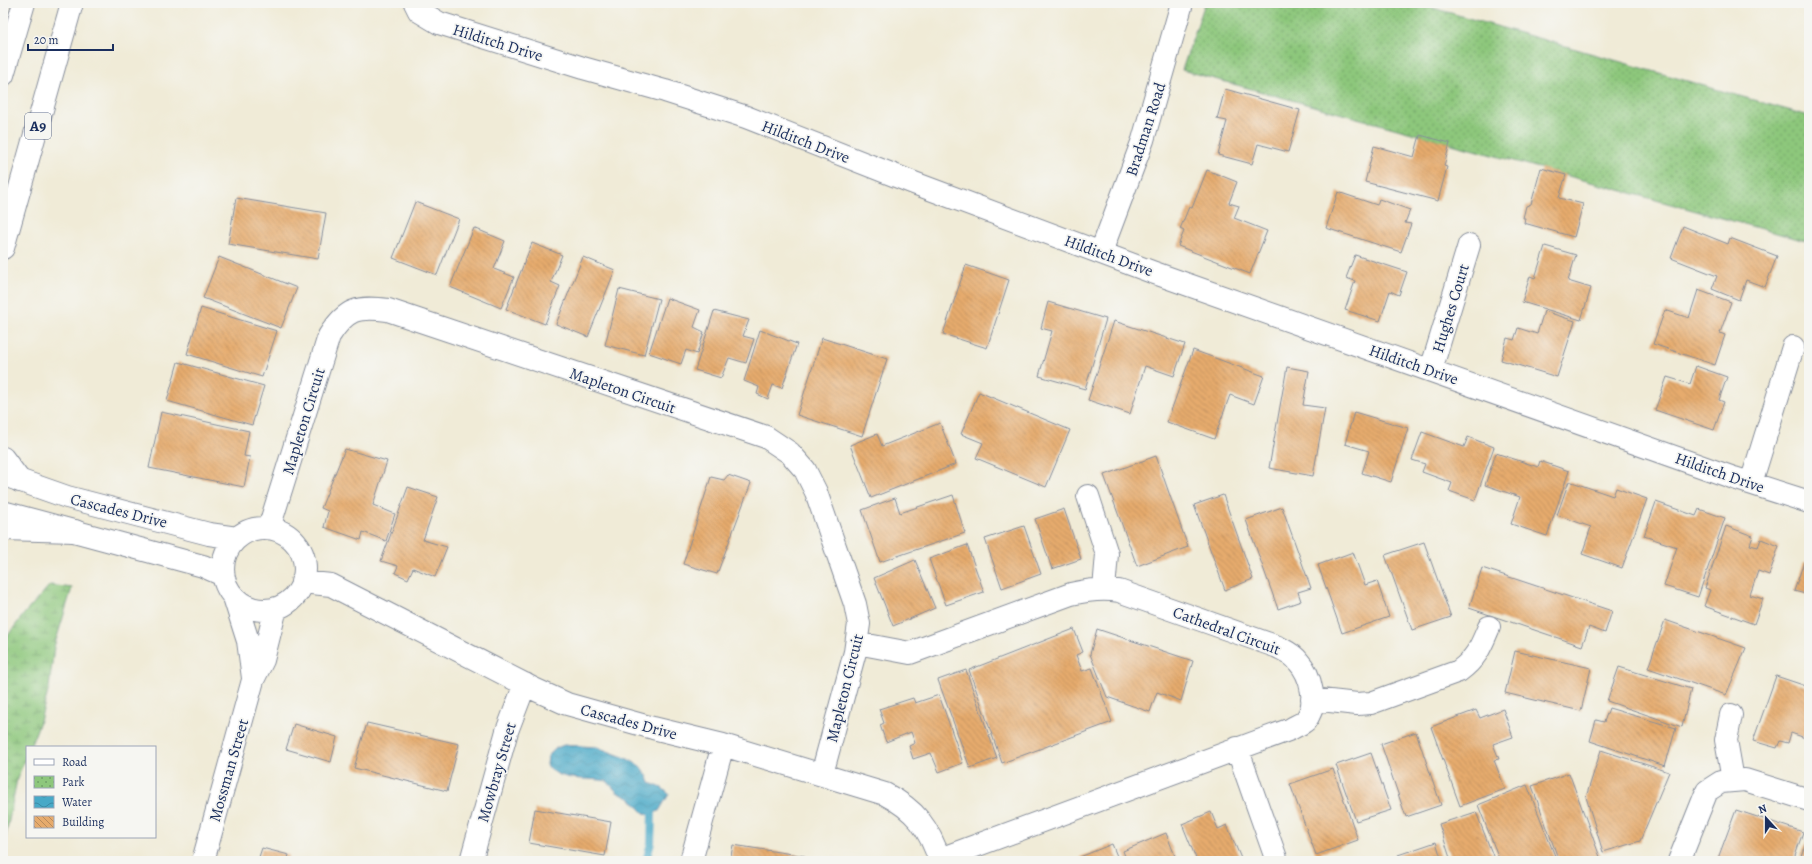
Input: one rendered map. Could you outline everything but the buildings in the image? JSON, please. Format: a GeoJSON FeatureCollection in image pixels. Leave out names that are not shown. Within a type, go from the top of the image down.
{"type":"FeatureCollection","features":[{"type":"Feature","properties":{"kind":"street"},"geometry":{"type":"LineString","coordinates":[[3,76],[24,3]]}},
{"type":"Feature","properties":{"kind":"street","name":"A9"},"geometry":{"type":"LineString","coordinates":[[3,248],[72,3]]}},
{"type":"Feature","properties":{"kind":"street","name":"Hilditch Drive"},"geometry":{"type":"LineString","coordinates":[[415,3],[419,11],[439,23],[746,117],[914,183],[1100,252],[1751,483],[1809,502]]}},
{"type":"Feature","properties":{"kind":"street","name":"Bradman Road"},"geometry":{"type":"LineString","coordinates":[[1100,252],[1143,140],[1182,3]]}},
{"type":"Feature","properties":{"kind":"street","name":"Hughes Court"},"geometry":{"type":"LineString","coordinates":[[1432,370],[1469,245]]}},
{"type":"Feature","properties":{"kind":"street","name":"Mapleton Circuit"},"geometry":{"type":"LineString","coordinates":[[269,528],[329,336],[338,321],[353,311],[368,307],[388,310],[766,437],[790,453],[805,470],[816,492],[855,604],[859,624],[857,642],[822,774]]}},
{"type":"Feature","properties":{"kind":"street"},"geometry":{"type":"LineString","coordinates":[[1751,483],[1793,347]]}},
{"type":"Feature","properties":{"kind":"street"},"geometry":{"type":"LineString","coordinates":[[3,458],[12,478]]}},
{"type":"Feature","properties":{"kind":"street","name":"Cascades Drive"},"geometry":{"type":"LineString","coordinates":[[12,478],[67,497],[209,534],[237,538]]}},
{"type":"Feature","properties":{"kind":"street"},"geometry":{"type":"LineString","coordinates":[[1088,496],[1107,554],[1104,589]]}},
{"type":"Feature","properties":{"kind":"street","name":"Cascades Drive"},"geometry":{"type":"LineString","coordinates":[[3,512],[203,566],[223,575]]}},
{"type":"Feature","properties":{"kind":"street"},"geometry":{"type":"LineString","coordinates":[[269,528],[281,532],[291,538],[303,558],[304,570],[302,582],[296,593],[287,602],[276,608],[264,610],[254,609],[243,604],[234,597],[227,587],[223,575],[224,562],[228,549],[237,538],[246,532],[269,528]]}},
{"type":"Feature","properties":{"kind":"street"},"geometry":{"type":"LineString","coordinates":[[3,529],[75,531]]}},
{"type":"Feature","properties":{"kind":"street","name":"Cascades Drive"},"geometry":{"type":"LineString","coordinates":[[302,582],[331,585],[567,704],[653,728],[723,745],[885,794],[904,805],[920,820],[929,833],[940,860]]}},
{"type":"Feature","properties":{"kind":"street","name":"Cathedral Circuit"},"geometry":{"type":"LineString","coordinates":[[857,642],[910,653],[1071,594],[1088,590],[1104,589],[1119,591],[1278,646],[1298,660],[1306,671],[1312,699],[1311,710],[1304,722],[1291,729],[940,860]]}},
{"type":"Feature","properties":{"kind":"street","name":"Mossman Street"},"geometry":{"type":"LineString","coordinates":[[234,597],[248,641],[253,680]]}},
{"type":"Feature","properties":{"kind":"street","name":"Mossman Street"},"geometry":{"type":"LineString","coordinates":[[203,861],[253,680],[263,660],[276,608]]}},
{"type":"Feature","properties":{"kind":"street"},"geometry":{"type":"LineString","coordinates":[[1312,699],[1358,704],[1371,703],[1459,671],[1470,663],[1480,649],[1489,627]]}},
{"type":"Feature","properties":{"kind":"street","name":"Mowbray Street"},"geometry":{"type":"LineString","coordinates":[[471,861],[507,732],[525,684]]}},
{"type":"Feature","properties":{"kind":"street"},"geometry":{"type":"LineString","coordinates":[[1731,715],[1726,740],[1733,780]]}},
{"type":"Feature","properties":{"kind":"street"},"geometry":{"type":"LineString","coordinates":[[691,861],[723,745]]}},
{"type":"Feature","properties":{"kind":"street"},"geometry":{"type":"LineString","coordinates":[[1237,748],[1277,861]]}},
{"type":"Feature","properties":{"kind":"street"},"geometry":{"type":"LineString","coordinates":[[1678,861],[1707,790],[1721,782],[1745,780],[1759,783],[1809,800]]}},
{"type":"Feature","properties":{"kind":"green space"},"geometry":{"type":"Polygon","coordinates":[[[1205,3],[1416,3],[1809,116],[1809,242],[1182,70],[1205,3]]]}},
{"type":"Feature","properties":{"kind":"green space"},"geometry":{"type":"Polygon","coordinates":[[[50,585],[72,588],[54,647],[49,688],[39,724],[30,746],[26,746],[26,756],[17,779],[3,851],[3,642],[24,614],[50,585]]]}},
{"type":"Feature","properties":{"kind":"water"},"geometry":{"type":"Polygon","coordinates":[[[564,745],[597,747],[626,758],[640,766],[648,777],[650,783],[662,788],[669,794],[659,811],[652,814],[644,813],[631,799],[617,792],[607,781],[559,775],[552,771],[547,765],[548,756],[556,748],[564,745]]]}},
{"type":"Feature","properties":{"kind":"waterway"},"geometry":{"type":"LineString","coordinates":[[646,861],[651,843],[652,814]]}}]}
